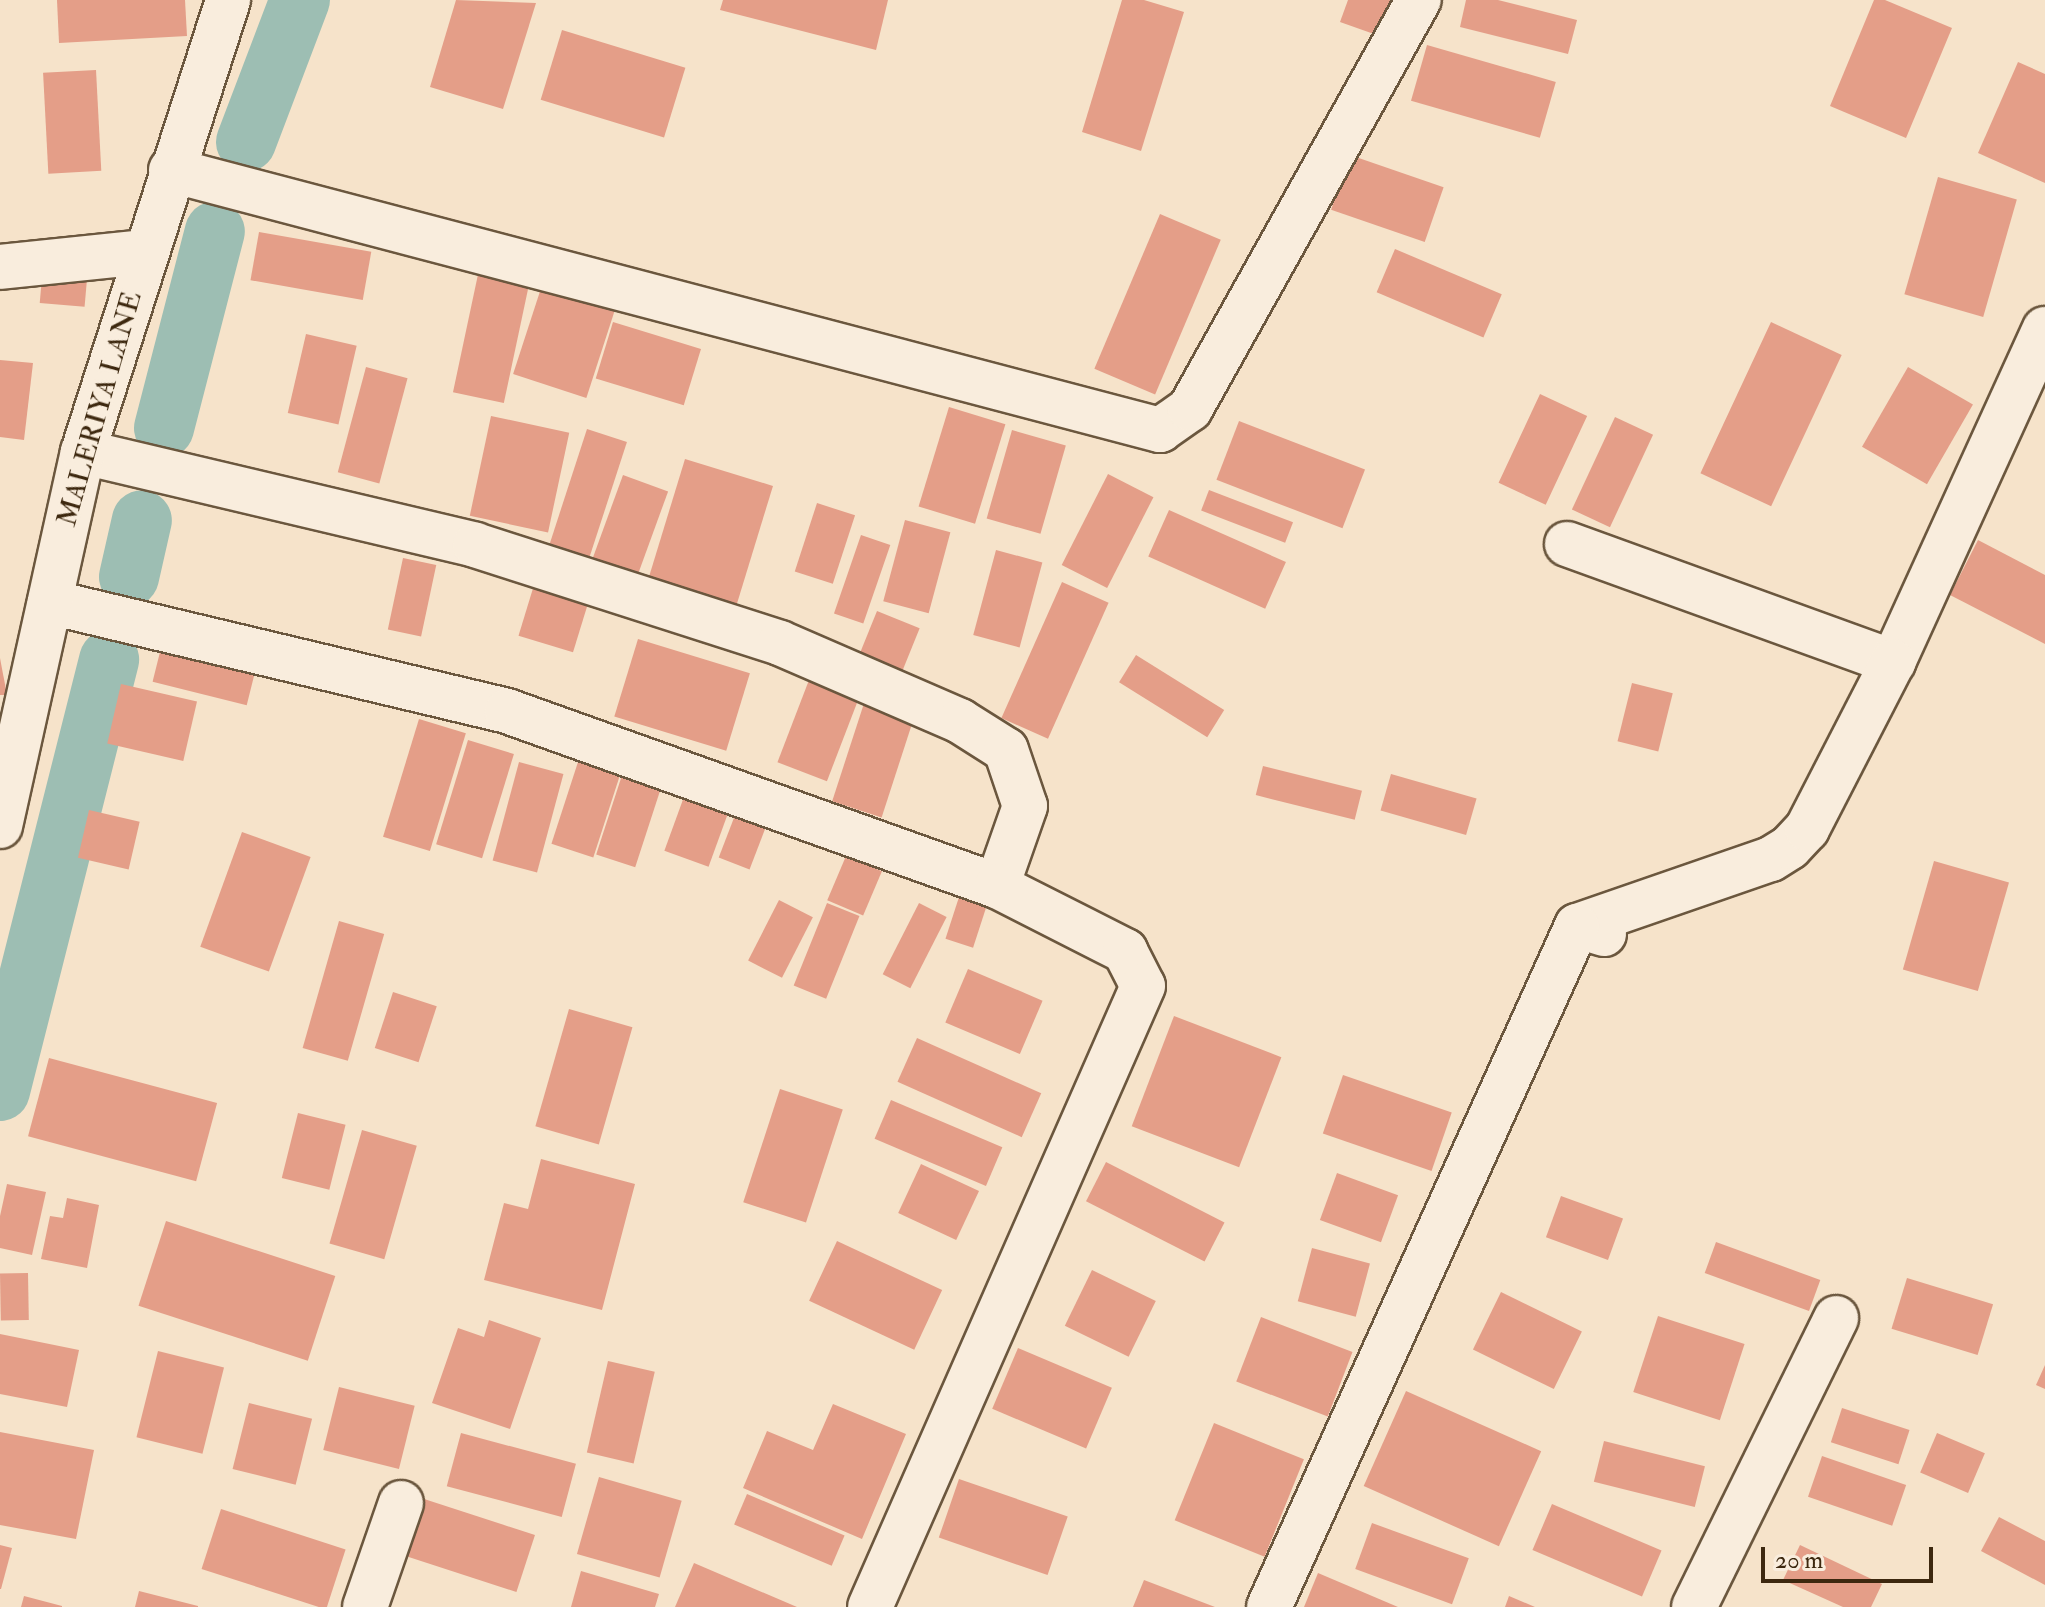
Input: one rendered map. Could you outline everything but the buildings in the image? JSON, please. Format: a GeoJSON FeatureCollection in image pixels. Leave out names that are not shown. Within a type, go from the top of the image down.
{"type":"FeatureCollection","features":[{"type":"Feature","properties":{"kind":"street","name":"MALERIYA LANE"},"geometry":{"type":"LineString","coordinates":[[0,826],[83,452],[228,0]]}},
{"type":"Feature","properties":{"kind":"street"},"geometry":{"type":"LineString","coordinates":[[171,170],[1160,430],[1190,409],[1419,0]]}},
{"type":"Feature","properties":{"kind":"street"},"geometry":{"type":"LineString","coordinates":[[0,267],[145,252]]}},
{"type":"Feature","properties":{"kind":"street"},"geometry":{"type":"LineString","coordinates":[[1269,1607],[1591,930],[1771,859],[1790,847],[1807,829],[1893,662],[2045,329]]}},
{"type":"Feature","properties":{"kind":"street"},"geometry":{"type":"LineString","coordinates":[[83,452],[475,545],[780,643],[960,721],[1006,750],[1025,806],[997,886]]}},
{"type":"Feature","properties":{"kind":"street"},"geometry":{"type":"LineString","coordinates":[[1567,544],[1893,662]]}},
{"type":"Feature","properties":{"kind":"street"},"geometry":{"type":"LineString","coordinates":[[50,602],[507,711],[997,886],[1125,951],[1143,986],[870,1607]]}},
{"type":"Feature","properties":{"kind":"street"},"geometry":{"type":"LineString","coordinates":[[1694,1607],[1836,1318]]}},
{"type":"Feature","properties":{"kind":"street"},"geometry":{"type":"LineString","coordinates":[[365,1607],[401,1503]]}},
{"type":"Feature","properties":{"kind":"waterway"},"geometry":{"type":"LineString","coordinates":[[246,142],[300,0]]}},
{"type":"Feature","properties":{"kind":"waterway"},"geometry":{"type":"LineString","coordinates":[[164,428],[215,231]]}},
{"type":"Feature","properties":{"kind":"waterway"},"geometry":{"type":"LineString","coordinates":[[129,577],[142,520]]}},
{"type":"Feature","properties":{"kind":"waterway"},"geometry":{"type":"LineString","coordinates":[[0,1091],[109,660]]}}]}
